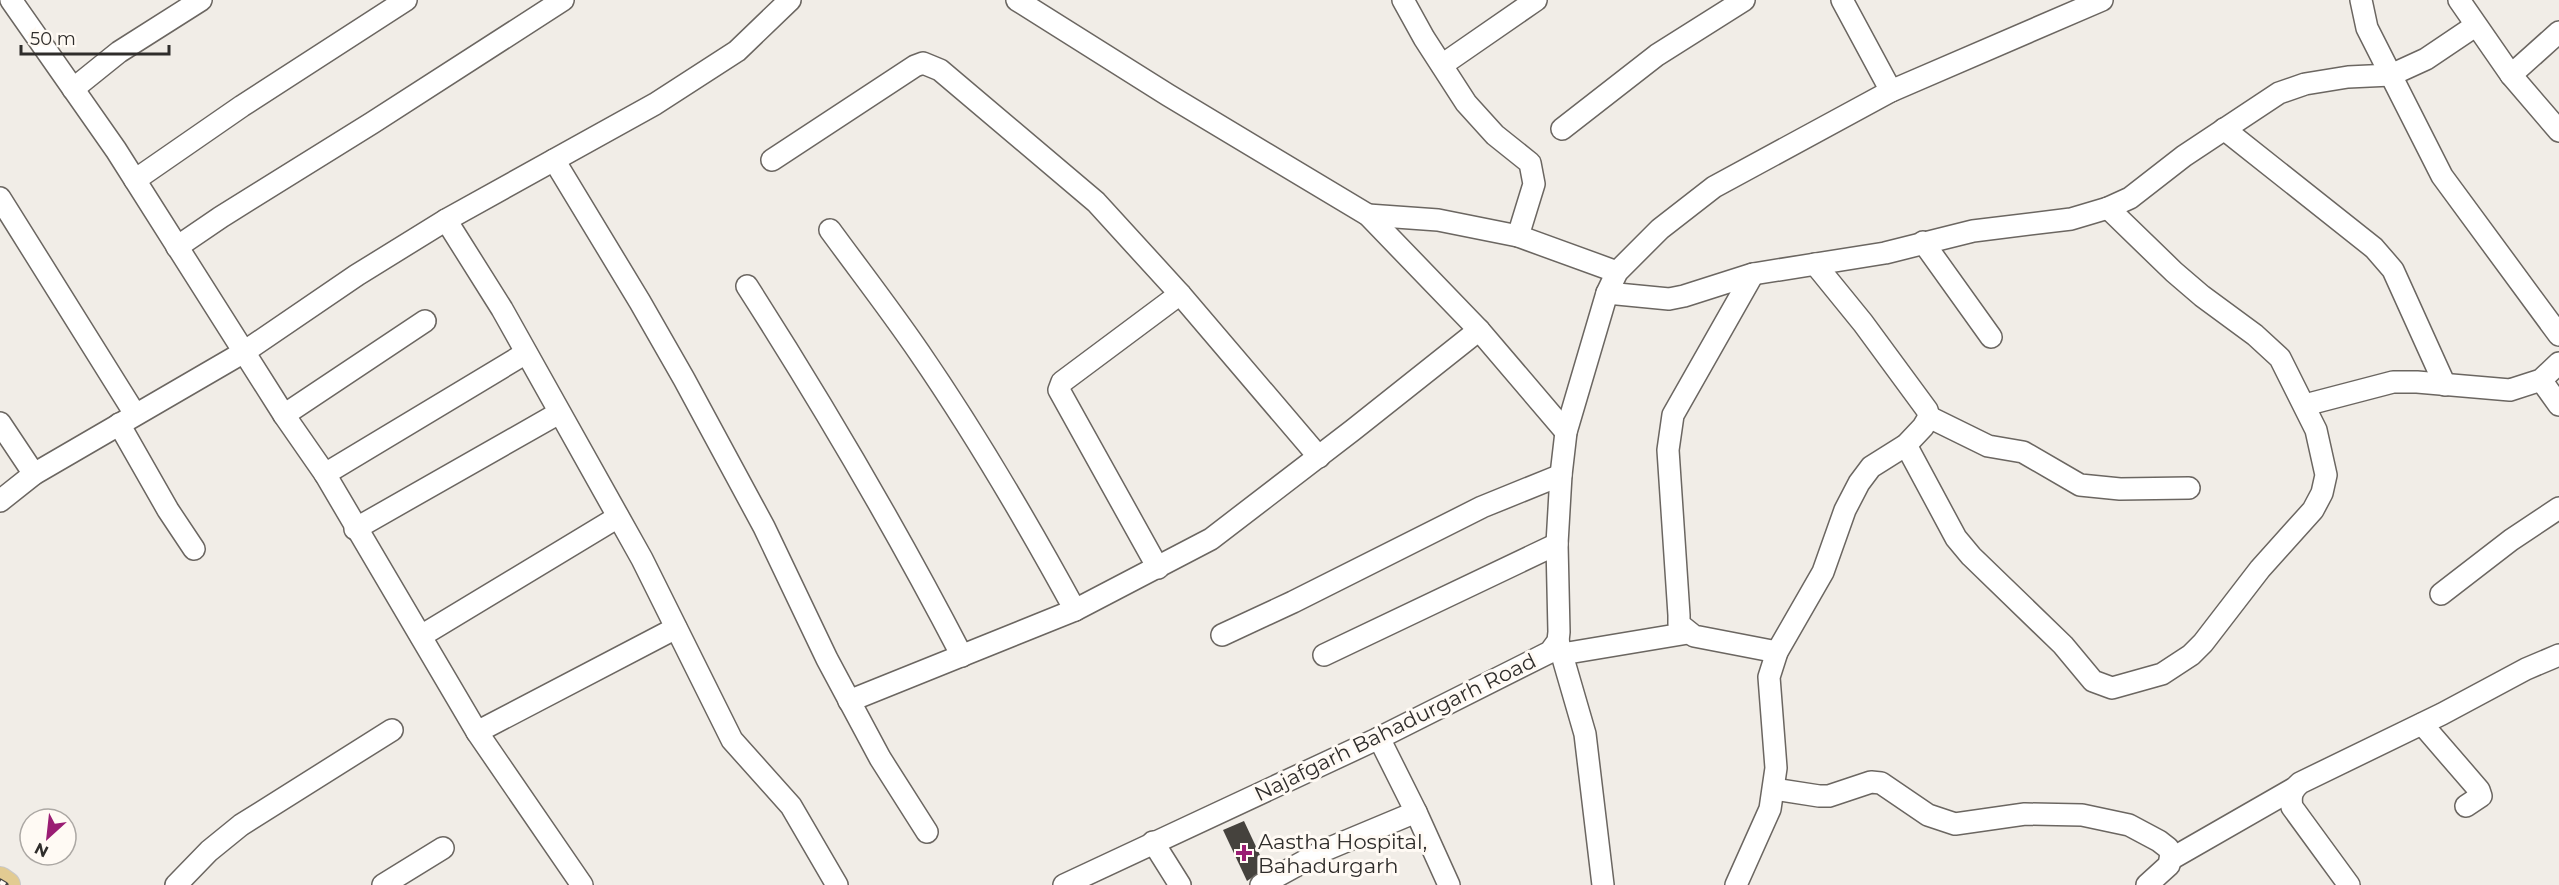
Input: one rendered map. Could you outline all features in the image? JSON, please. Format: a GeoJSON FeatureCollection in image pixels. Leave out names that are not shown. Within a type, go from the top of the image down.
{"type":"FeatureCollection","features":[{"type":"Feature","properties":{"kind":"main road"},"geometry":{"type":"LineString","coordinates":[[0,880],[7,885]]}},
{"type":"Feature","properties":{"kind":"street"},"geometry":{"type":"LineString","coordinates":[[11,0],[135,180],[284,416],[325,474],[355,529],[477,732],[582,885]]}},
{"type":"Feature","properties":{"kind":"street"},"geometry":{"type":"LineString","coordinates":[[73,89],[118,52],[201,0]]}},
{"type":"Feature","properties":{"kind":"street"},"geometry":{"type":"LineString","coordinates":[[135,180],[242,106],[406,0]]}},
{"type":"Feature","properties":{"kind":"street"},"geometry":{"type":"LineString","coordinates":[[177,247],[220,217],[372,123],[563,0]]}},
{"type":"Feature","properties":{"kind":"street"},"geometry":{"type":"LineString","coordinates":[[1403,0],[1424,38],[1477,116],[1495,135],[1530,164],[1534,184],[1518,236]]}},
{"type":"Feature","properties":{"kind":"street"},"geometry":{"type":"LineString","coordinates":[[1442,65],[1536,0]]}},
{"type":"Feature","properties":{"kind":"street"},"geometry":{"type":"LineString","coordinates":[[1562,129],[1657,55],[1744,0]]}},
{"type":"Feature","properties":{"kind":"street"},"geometry":{"type":"LineString","coordinates":[[1842,0],[1891,91]]}},
{"type":"Feature","properties":{"kind":"street","name":"Najafgarh Bahadurgarh Road"},"geometry":{"type":"LineString","coordinates":[[1064,885],[1379,738],[1560,647],[1557,544],[1566,432],[1607,293],[1617,272],[1660,229],[1714,187],[1891,91],[2102,0]]}},
{"type":"Feature","properties":{"kind":"street"},"geometry":{"type":"LineString","coordinates":[[2361,0],[2367,28],[2442,176],[2559,335]]}},
{"type":"Feature","properties":{"kind":"street"},"geometry":{"type":"LineString","coordinates":[[2459,0],[2511,75],[2559,131]]}},
{"type":"Feature","properties":{"kind":"street"},"geometry":{"type":"LineString","coordinates":[[1021,1],[1168,95],[1368,215],[1479,330],[1566,432]]}},
{"type":"Feature","properties":{"kind":"street"},"geometry":{"type":"LineString","coordinates":[[0,501],[34,474],[244,352],[357,275],[446,220],[655,104],[728,57],[782,3]]}},
{"type":"Feature","properties":{"kind":"street"},"geometry":{"type":"LineString","coordinates":[[1607,293],[1669,298],[1684,296],[1752,274],[1885,253],[1981,229],[2071,219],[2108,208],[2130,198],[2224,129],[2279,93],[2348,77],[2391,75],[2426,59],[2475,26]]}},
{"type":"Feature","properties":{"kind":"street"},"geometry":{"type":"LineString","coordinates":[[2511,75],[2559,32]]}},
{"type":"Feature","properties":{"kind":"street"},"geometry":{"type":"LineString","coordinates":[[772,160],[915,66],[923,63],[940,70],[1096,202],[1180,294],[1319,457]]}},
{"type":"Feature","properties":{"kind":"street"},"geometry":{"type":"LineString","coordinates":[[2224,129],[2374,248],[2393,270],[2445,385]]}},
{"type":"Feature","properties":{"kind":"street"},"geometry":{"type":"LineString","coordinates":[[554,160],[640,302],[725,455],[764,527],[821,649],[880,758],[927,832]]}},
{"type":"Feature","properties":{"kind":"street"},"geometry":{"type":"LineString","coordinates":[[0,198],[127,419],[168,510],[194,549]]}},
{"type":"Feature","properties":{"kind":"street"},"geometry":{"type":"LineString","coordinates":[[1906,445],[1947,525],[1963,547],[2063,645],[2092,681],[2112,688],[2162,674],[2191,655],[2260,569],[2313,510],[2322,493],[2326,475],[2316,430],[2280,358],[2255,335],[2174,272],[2108,208]]}},
{"type":"Feature","properties":{"kind":"street"},"geometry":{"type":"LineString","coordinates":[[1368,215],[1438,220],[1518,236],[1617,272]]}},
{"type":"Feature","properties":{"kind":"street"},"geometry":{"type":"LineString","coordinates":[[446,220],[526,353],[656,585],[732,740],[791,806],[837,885]]}},
{"type":"Feature","properties":{"kind":"street"},"geometry":{"type":"LineString","coordinates":[[830,230],[918,350],[954,405],[1023,515],[1074,610]]}},
{"type":"Feature","properties":{"kind":"street"},"geometry":{"type":"LineString","coordinates":[[1923,242],[1991,337]]}},
{"type":"Feature","properties":{"kind":"street"},"geometry":{"type":"LineString","coordinates":[[1736,885],[1770,809],[1774,789],[1776,768],[1769,677],[1777,652],[1823,573],[1845,510],[1859,483],[1872,467],[1906,445],[1929,417],[1927,410],[1863,323],[1815,264]]}},
{"type":"Feature","properties":{"kind":"street"},"geometry":{"type":"LineString","coordinates":[[1752,274],[1673,415],[1668,450],[1680,624],[1694,636],[1777,652]]}},
{"type":"Feature","properties":{"kind":"street"},"geometry":{"type":"LineString","coordinates":[[747,286],[817,394],[914,564],[962,656]]}},
{"type":"Feature","properties":{"kind":"street"},"geometry":{"type":"LineString","coordinates":[[1158,568],[1059,390],[1062,382],[1180,294]]}},
{"type":"Feature","properties":{"kind":"street"},"geometry":{"type":"LineString","coordinates":[[284,416],[425,321]]}},
{"type":"Feature","properties":{"kind":"street"},"geometry":{"type":"LineString","coordinates":[[849,701],[1074,610],[1158,568],[1220,533],[1479,330]]}},
{"type":"Feature","properties":{"kind":"street"},"geometry":{"type":"LineString","coordinates":[[325,474],[526,353]]}},
{"type":"Feature","properties":{"kind":"street"},"geometry":{"type":"LineString","coordinates":[[2305,405],[2393,382],[2510,390],[2541,380],[2559,363]]}},
{"type":"Feature","properties":{"kind":"street"},"geometry":{"type":"LineString","coordinates":[[2541,380],[2559,405]]}},
{"type":"Feature","properties":{"kind":"street"},"geometry":{"type":"LineString","coordinates":[[355,529],[559,414]]}},
{"type":"Feature","properties":{"kind":"street"},"geometry":{"type":"LineString","coordinates":[[1929,417],[1988,446],[2023,452],[2080,485],[2120,489],[2189,488]]}},
{"type":"Feature","properties":{"kind":"street"},"geometry":{"type":"LineString","coordinates":[[0,423],[34,474]]}},
{"type":"Feature","properties":{"kind":"street"},"geometry":{"type":"LineString","coordinates":[[1222,634],[1293,602],[1482,507],[1561,475]]}},
{"type":"Feature","properties":{"kind":"street"},"geometry":{"type":"LineString","coordinates":[[2441,594],[2511,540],[2559,508]]}},
{"type":"Feature","properties":{"kind":"street"},"geometry":{"type":"LineString","coordinates":[[421,636],[618,517]]}},
{"type":"Feature","properties":{"kind":"street"},"geometry":{"type":"LineString","coordinates":[[1324,655],[1557,544]]}},
{"type":"Feature","properties":{"kind":"street"},"geometry":{"type":"LineString","coordinates":[[477,732],[676,628]]}},
{"type":"Feature","properties":{"kind":"street"},"geometry":{"type":"LineString","coordinates":[[1603,885],[1585,734],[1560,647],[1688,633]]}},
{"type":"Feature","properties":{"kind":"street"},"geometry":{"type":"LineString","coordinates":[[2171,859],[2300,783],[2422,724],[2526,669],[2559,655]]}},
{"type":"Feature","properties":{"kind":"street"},"geometry":{"type":"LineString","coordinates":[[2422,724],[2480,790],[2481,796],[2466,806]]}},
{"type":"Feature","properties":{"kind":"street"},"geometry":{"type":"LineString","coordinates":[[176,885],[209,851],[241,825],[392,730]]}},
{"type":"Feature","properties":{"kind":"street"},"geometry":{"type":"LineString","coordinates":[[1379,738],[1449,885]]}},
{"type":"Feature","properties":{"kind":"street"},"geometry":{"type":"LineString","coordinates":[[1774,789],[1829,796],[1871,782],[1881,783],[1928,815],[1955,824],[2025,814],[2082,815],[2129,825],[2168,848],[2171,859],[2169,865],[2147,885]]}},
{"type":"Feature","properties":{"kind":"street"},"geometry":{"type":"LineString","coordinates":[[2293,789],[2292,807],[2349,885]]}},
{"type":"Feature","properties":{"kind":"street"},"geometry":{"type":"LineString","coordinates":[[1261,885],[1325,850],[1416,812]]}},
{"type":"Feature","properties":{"kind":"street"},"geometry":{"type":"LineString","coordinates":[[1153,842],[1180,885]]}},
{"type":"Feature","properties":{"kind":"street"},"geometry":{"type":"LineString","coordinates":[[384,885],[443,848]]}},
{"type":"Feature","properties":{"kind":"building"},"geometry":{"type":"Polygon","coordinates":[[[1244,821],[1266,868],[1247,881],[1223,830],[1244,821]]]}},
{"type":"Feature","properties":{"kind":"railway"},"geometry":{"type":"LineString","coordinates":[[0,882],[5,885]]}},
{"type":"Feature","properties":{"kind":"place","name":"Aastha Hospital, Bahadurgarh"},"geometry":{"type":"Point","coordinates":[1244,853]}}]}
